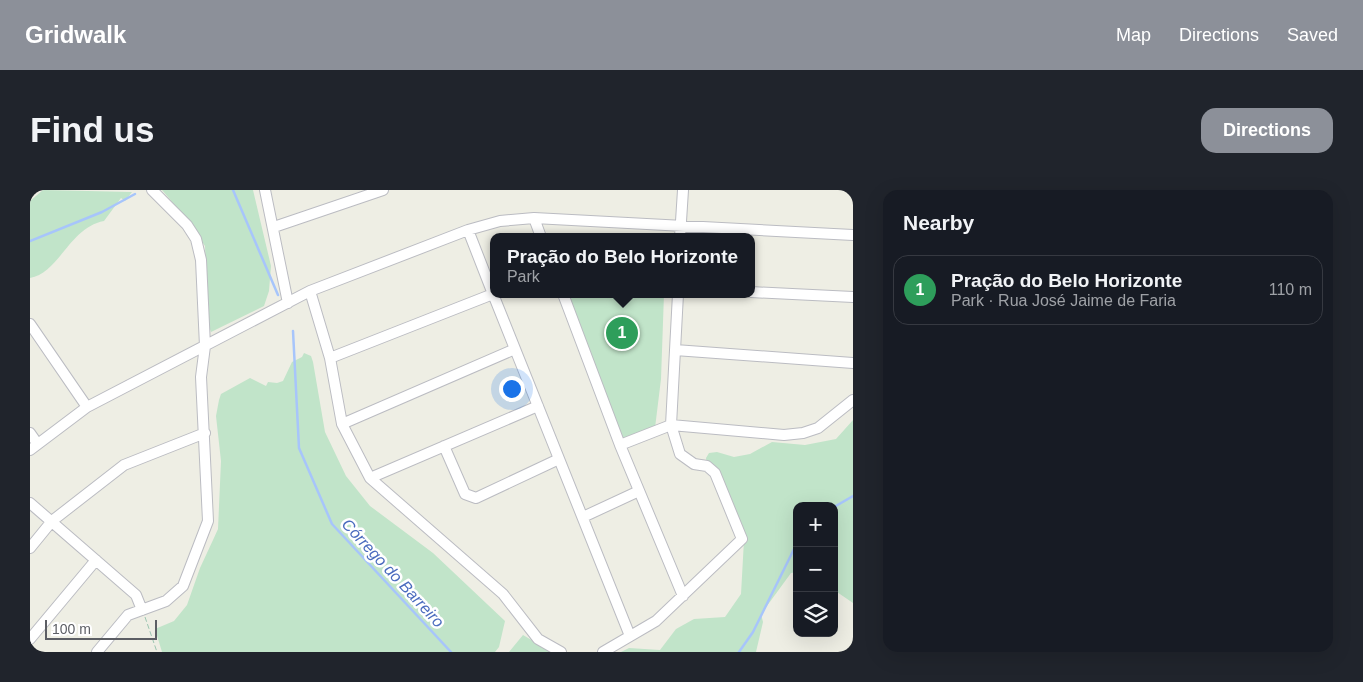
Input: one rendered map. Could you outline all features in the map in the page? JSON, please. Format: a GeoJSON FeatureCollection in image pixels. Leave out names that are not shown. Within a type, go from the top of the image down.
{"type":"FeatureCollection","features":[{"type":"Feature","properties":{"kind":"street"},"geometry":{"type":"LineString","coordinates":[[97,652],[128,616],[166,601],[183,586],[208,521],[201,377],[205,346],[201,260],[196,239],[187,226],[152,190]]}},
{"type":"Feature","properties":{"kind":"street"},"geometry":{"type":"LineString","coordinates":[[265,190],[288,303]]}},
{"type":"Feature","properties":{"kind":"street"},"geometry":{"type":"LineString","coordinates":[[274,227],[383,190]]}},
{"type":"Feature","properties":{"kind":"street"},"geometry":{"type":"LineString","coordinates":[[680,233],[683,190]]}},
{"type":"Feature","properties":{"kind":"street"},"geometry":{"type":"LineString","coordinates":[[534,218],[540,233]]}},
{"type":"Feature","properties":{"kind":"street"},"geometry":{"type":"LineString","coordinates":[[30,433],[33,447],[87,407],[310,291],[468,230],[500,221],[534,218],[853,235]]}},
{"type":"Feature","properties":{"kind":"street"},"geometry":{"type":"LineString","coordinates":[[468,230],[490,286]]}},
{"type":"Feature","properties":{"kind":"street"},"geometry":{"type":"LineString","coordinates":[[310,291],[330,358],[342,424],[370,478],[503,594],[538,640],[561,652]]}},
{"type":"Feature","properties":{"kind":"street"},"geometry":{"type":"LineString","coordinates":[[755,292],[853,297]]}},
{"type":"Feature","properties":{"kind":"street"},"geometry":{"type":"LineString","coordinates":[[330,358],[490,295]]}},
{"type":"Feature","properties":{"kind":"street"},"geometry":{"type":"LineString","coordinates":[[495,298],[630,636]]}},
{"type":"Feature","properties":{"kind":"street"},"geometry":{"type":"LineString","coordinates":[[565,298],[620,444],[682,596]]}},
{"type":"Feature","properties":{"kind":"street"},"geometry":{"type":"LineString","coordinates":[[603,652],[656,621],[742,539],[715,473],[707,466],[694,464],[680,454],[671,425],[678,298]]}},
{"type":"Feature","properties":{"kind":"street"},"geometry":{"type":"LineString","coordinates":[[30,324],[87,407]]}},
{"type":"Feature","properties":{"kind":"street"},"geometry":{"type":"LineString","coordinates":[[342,424],[516,349]]}},
{"type":"Feature","properties":{"kind":"street"},"geometry":{"type":"LineString","coordinates":[[675,350],[853,363]]}},
{"type":"Feature","properties":{"kind":"street"},"geometry":{"type":"LineString","coordinates":[[620,444],[671,425],[784,434],[803,433],[818,428],[837,415],[853,400]]}},
{"type":"Feature","properties":{"kind":"street"},"geometry":{"type":"LineString","coordinates":[[370,478],[538,406]]}},
{"type":"Feature","properties":{"kind":"street"},"geometry":{"type":"LineString","coordinates":[[30,548],[52,522],[124,465],[205,433]]}},
{"type":"Feature","properties":{"kind":"street"},"geometry":{"type":"LineString","coordinates":[[444,446],[465,494],[476,498],[559,459]]}},
{"type":"Feature","properties":{"kind":"street"},"geometry":{"type":"LineString","coordinates":[[583,517],[639,491]]}},
{"type":"Feature","properties":{"kind":"street"},"geometry":{"type":"LineString","coordinates":[[30,503],[136,595],[142,610]]}},
{"type":"Feature","properties":{"kind":"street"},"geometry":{"type":"LineString","coordinates":[[30,639],[96,560]]}},
{"type":"Feature","properties":{"kind":"path"},"geometry":{"type":"LineString","coordinates":[[142,610],[158,652]]}},
{"type":"Feature","properties":{"kind":"green space"},"geometry":{"type":"Polygon","coordinates":[[[43,190],[132,192],[125,201],[121,198],[104,221],[92,225],[73,240],[49,268],[30,278],[30,201],[43,190]]]}},
{"type":"Feature","properties":{"kind":"green space"},"geometry":{"type":"Polygon","coordinates":[[[162,190],[253,190],[271,266],[269,291],[264,306],[211,332],[208,324],[205,246],[185,217],[162,190]]]}},
{"type":"Feature","properties":{"kind":"green space"},"geometry":{"type":"Polygon","coordinates":[[[569,298],[664,298],[661,379],[655,428],[622,441],[569,298]]]}},
{"type":"Feature","properties":{"kind":"green space"},"geometry":{"type":"Polygon","coordinates":[[[304,353],[311,356],[313,362],[325,432],[346,476],[370,506],[433,553],[505,621],[499,647],[495,652],[162,652],[155,629],[174,621],[187,605],[200,568],[218,529],[221,461],[216,416],[221,394],[250,378],[266,386],[268,382],[277,383],[283,381],[292,362],[302,357],[304,353]]]}},
{"type":"Feature","properties":{"kind":"green space"},"geometry":{"type":"Polygon","coordinates":[[[853,420],[853,603],[838,593],[838,502],[793,502],[793,573],[761,614],[763,622],[756,652],[621,652],[629,648],[660,650],[676,629],[694,619],[725,617],[741,594],[744,540],[707,466],[706,458],[709,453],[717,452],[734,457],[750,454],[772,442],[805,445],[836,439],[853,420]]]}},
{"type":"Feature","properties":{"kind":"green space"},"geometry":{"type":"Polygon","coordinates":[[[523,635],[552,652],[509,652],[523,635]]]}},
{"type":"Feature","properties":{"kind":"waterway","name":"Córrego do Barreiro"},"geometry":{"type":"LineString","coordinates":[[233,190],[278,295]]}},
{"type":"Feature","properties":{"kind":"waterway"},"geometry":{"type":"LineString","coordinates":[[30,241],[102,212],[135,194]]}},
{"type":"Feature","properties":{"kind":"waterway","name":"Córrego do Barreiro"},"geometry":{"type":"LineString","coordinates":[[293,331],[299,448],[332,524],[451,652]]}},
{"type":"Feature","properties":{"kind":"waterway"},"geometry":{"type":"LineString","coordinates":[[838,505],[853,496]]}},
{"type":"Feature","properties":{"kind":"waterway"},"geometry":{"type":"LineString","coordinates":[[739,652],[753,632],[795,547]]}},
{"type":"Feature","properties":{"kind":"place","name":"Pração do Belo Horizonte"},"geometry":{"type":"Point","coordinates":[622,333]}}]}
